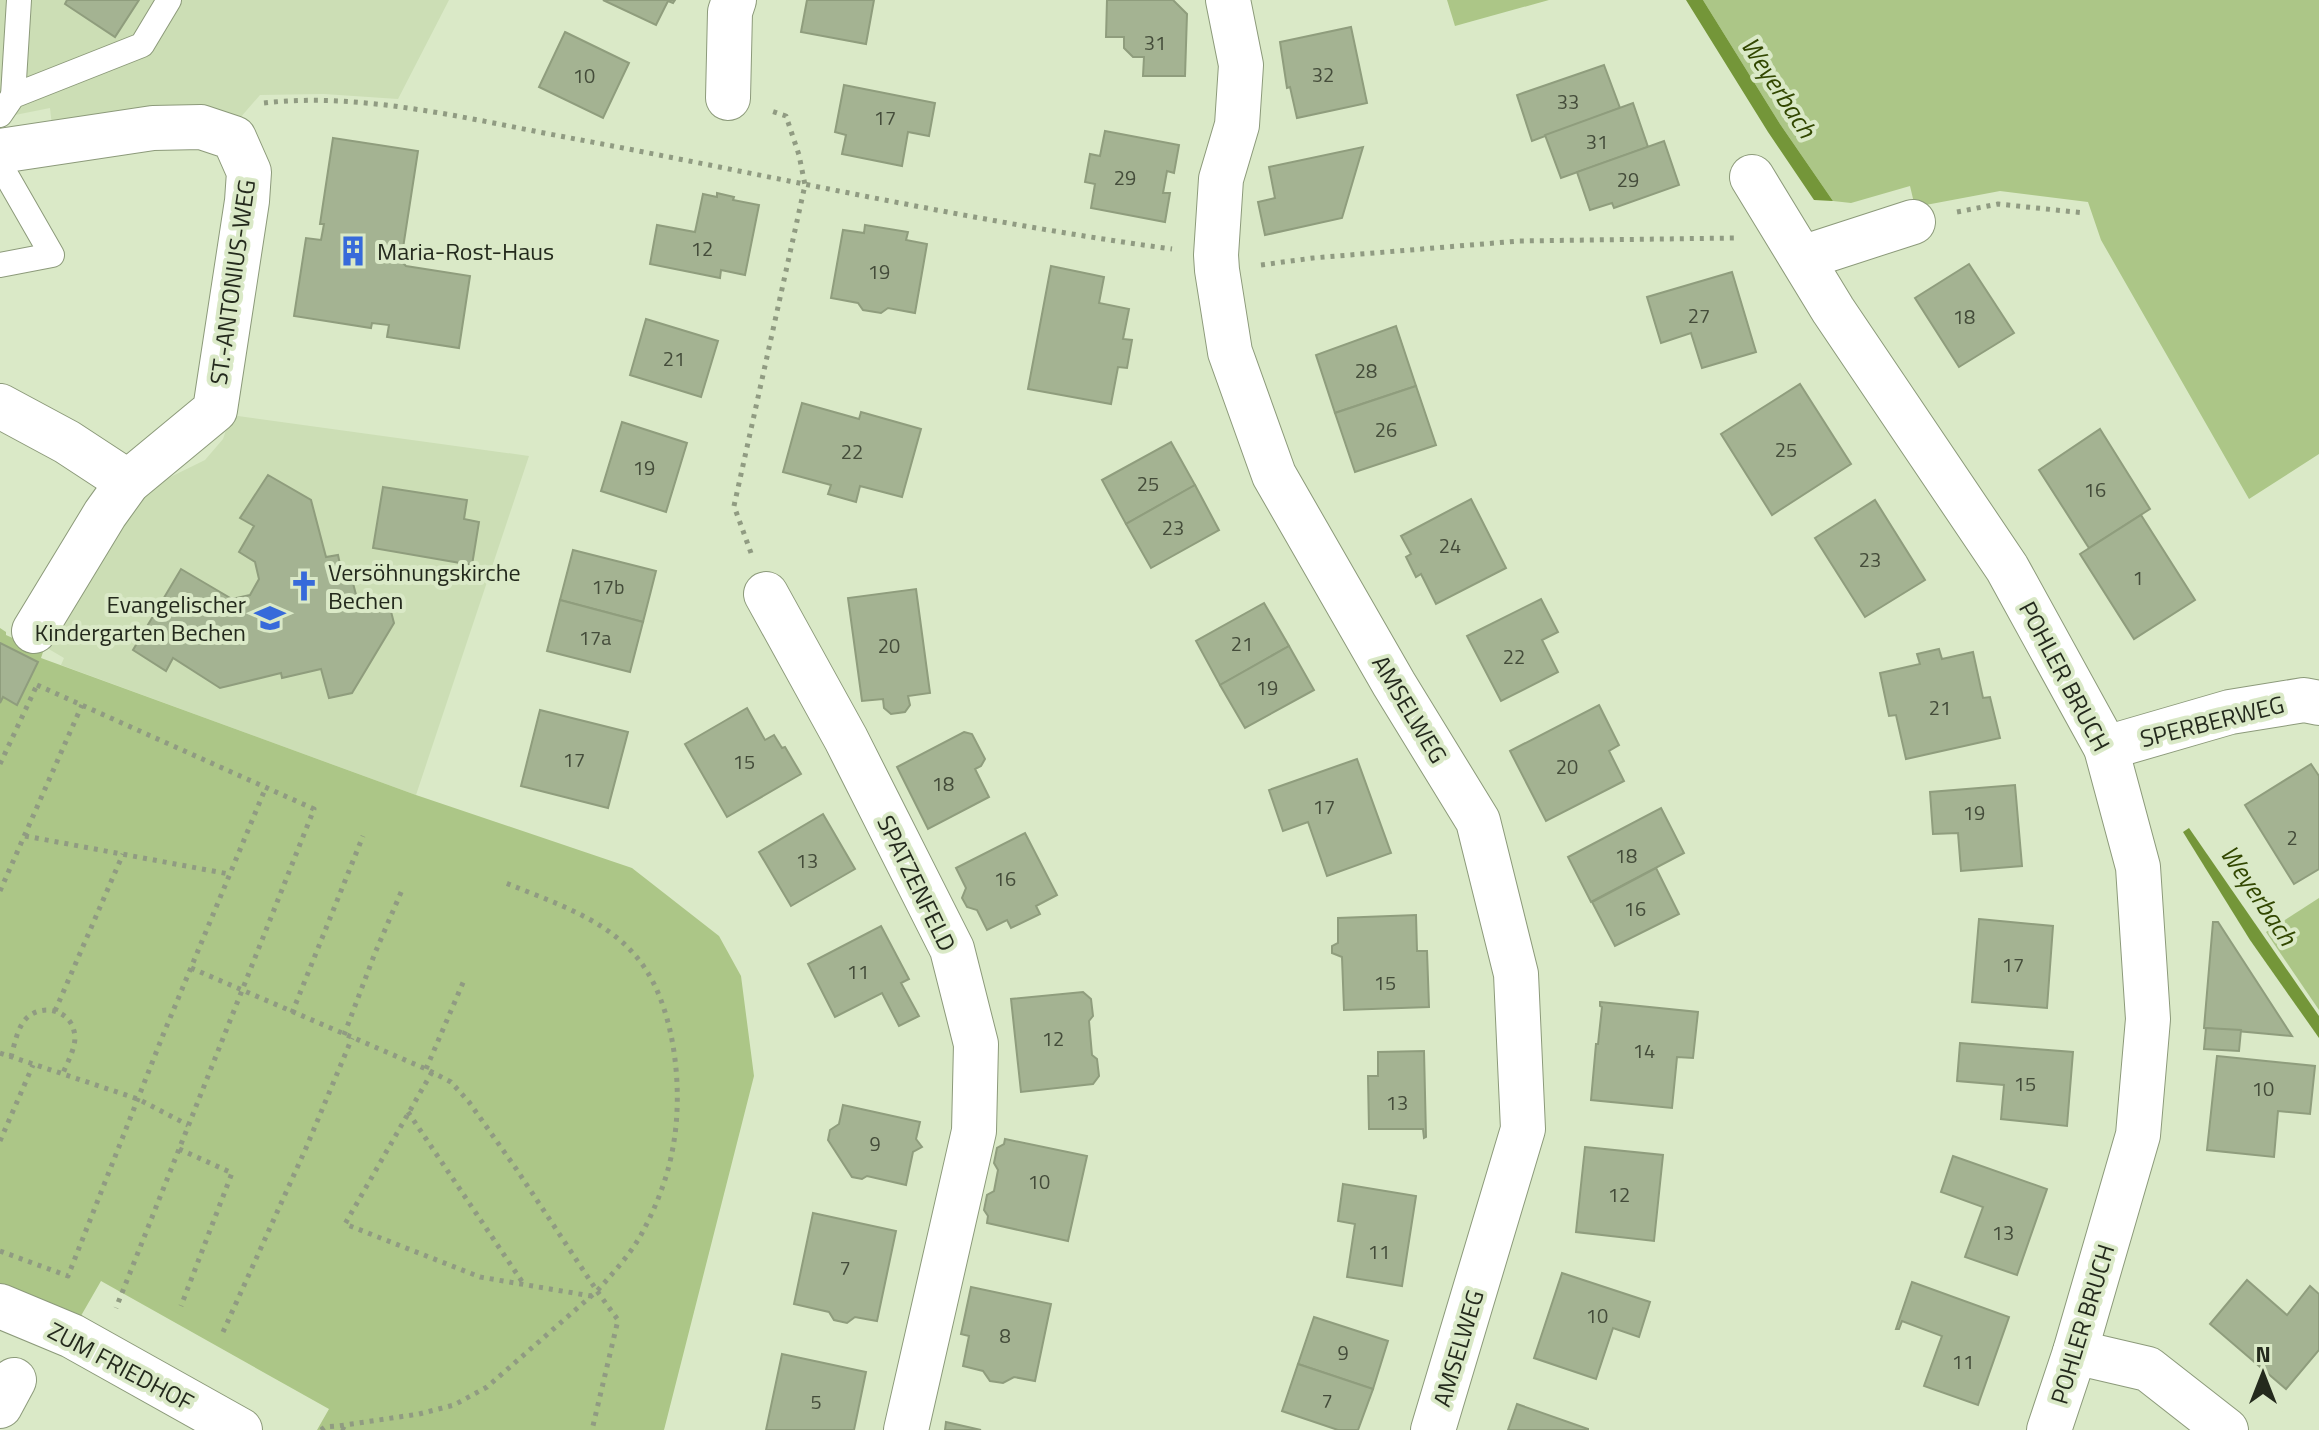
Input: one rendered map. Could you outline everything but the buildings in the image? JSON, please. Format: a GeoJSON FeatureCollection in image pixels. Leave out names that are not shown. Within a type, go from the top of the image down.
{"type":"FeatureCollection","features":[{"type":"Feature","properties":{"kind":"street"},"geometry":{"type":"LineString","coordinates":[[728,98],[730,12],[734,0]]}},
{"type":"Feature","properties":{"kind":"street","name":"AMSELWEG"},"geometry":{"type":"LineString","coordinates":[[1228,0],[1241,65],[1237,125],[1221,179],[1217,262],[1230,352],[1274,475],[1394,684],[1478,821],[1516,974],[1523,1129],[1433,1430]]}},
{"type":"Feature","properties":{"kind":"street"},"geometry":{"type":"LineString","coordinates":[[0,149],[153,128],[201,127],[234,138]]}},
{"type":"Feature","properties":{"kind":"street","name":"ST.-ANTONIUS-WEG"},"geometry":{"type":"LineString","coordinates":[[34,631],[128,482],[215,410],[247,201],[249,172],[234,138]]}},
{"type":"Feature","properties":{"kind":"street","name":"POHLER BRUCH"},"geometry":{"type":"LineString","coordinates":[[1752,177],[1833,310],[2007,568],[2106,748],[2138,867],[2148,1019],[2138,1135],[2049,1430]]}},
{"type":"Feature","properties":{"kind":"street"},"geometry":{"type":"LineString","coordinates":[[1802,258],[1913,222]]}},
{"type":"Feature","properties":{"kind":"street"},"geometry":{"type":"LineString","coordinates":[[0,406],[67,442],[128,482]]}},
{"type":"Feature","properties":{"kind":"street","name":"SPATZENFELD"},"geometry":{"type":"LineString","coordinates":[[766,594],[846,739],[952,949],[976,1044],[974,1131],[906,1430]]}},
{"type":"Feature","properties":{"kind":"street","name":"SPERBERWEG"},"geometry":{"type":"LineString","coordinates":[[2106,748],[2230,712],[2304,700],[2319,703]]}},
{"type":"Feature","properties":{"kind":"street","name":"ZUM FRIEDHOF"},"geometry":{"type":"LineString","coordinates":[[0,1306],[72,1336],[240,1430]]}},
{"type":"Feature","properties":{"kind":"street"},"geometry":{"type":"LineString","coordinates":[[2075,1352],[2148,1369],[2226,1430]]}},
{"type":"Feature","properties":{"kind":"lane"},"geometry":{"type":"LineString","coordinates":[[6,105],[19,0]]}},
{"type":"Feature","properties":{"kind":"lane"},"geometry":{"type":"LineString","coordinates":[[6,105],[142,45],[169,0]]}},
{"type":"Feature","properties":{"kind":"lane"},"geometry":{"type":"LineString","coordinates":[[0,149],[1,166],[52,255],[0,265]]}},
{"type":"Feature","properties":{"kind":"path"},"geometry":{"type":"LineString","coordinates":[[728,98],[786,116],[805,185],[734,506],[766,594]]}},
{"type":"Feature","properties":{"kind":"path"},"geometry":{"type":"LineString","coordinates":[[234,138],[264,103],[396,106],[1217,262],[1313,258],[1519,241],[1735,238]]}},
{"type":"Feature","properties":{"kind":"path"},"geometry":{"type":"LineString","coordinates":[[1913,222],[1998,204],[2085,213]]}},
{"type":"Feature","properties":{"kind":"path"},"geometry":{"type":"LineString","coordinates":[[0,764],[37,685],[314,809],[98,1352]]}},
{"type":"Feature","properties":{"kind":"path"},"geometry":{"type":"LineString","coordinates":[[0,891],[82,705]]}},
{"type":"Feature","properties":{"kind":"path"},"geometry":{"type":"LineString","coordinates":[[0,1251],[68,1276],[266,787]]}},
{"type":"Feature","properties":{"kind":"path"},"geometry":{"type":"LineString","coordinates":[[25,836],[229,874]]}},
{"type":"Feature","properties":{"kind":"path"},"geometry":{"type":"LineString","coordinates":[[292,1013],[363,836]]}},
{"type":"Feature","properties":{"kind":"path"},"geometry":{"type":"LineString","coordinates":[[55,1011],[123,854]]}},
{"type":"Feature","properties":{"kind":"path"},"geometry":{"type":"LineString","coordinates":[[321,1430],[454,1405],[487,1387],[594,1294],[631,1251],[668,1172],[677,1116],[675,1060],[667,1016],[648,974],[634,953],[611,933],[579,914],[506,883]]}},
{"type":"Feature","properties":{"kind":"path"},"geometry":{"type":"LineString","coordinates":[[344,1035],[402,890]]}},
{"type":"Feature","properties":{"kind":"path"},"geometry":{"type":"LineString","coordinates":[[191,968],[429,1070],[451,1082],[469,1102],[517,1170],[594,1294],[618,1320],[592,1430]]}},
{"type":"Feature","properties":{"kind":"path"},"geometry":{"type":"LineString","coordinates":[[465,978],[429,1070],[345,1224],[480,1277],[594,1294]]}},
{"type":"Feature","properties":{"kind":"path"},"geometry":{"type":"LineString","coordinates":[[11,1057],[21,1023],[42,1010],[55,1011],[67,1017],[74,1029],[75,1041],[63,1073]]}},
{"type":"Feature","properties":{"kind":"path"},"geometry":{"type":"LineString","coordinates":[[223,1332],[352,1038]]}},
{"type":"Feature","properties":{"kind":"path"},"geometry":{"type":"LineString","coordinates":[[0,1053],[138,1099],[188,1125]]}},
{"type":"Feature","properties":{"kind":"path"},"geometry":{"type":"LineString","coordinates":[[0,1141],[33,1065]]}},
{"type":"Feature","properties":{"kind":"path"},"geometry":{"type":"LineString","coordinates":[[408,1112],[523,1283]]}},
{"type":"Feature","properties":{"kind":"path"},"geometry":{"type":"LineString","coordinates":[[179,1149],[232,1173],[181,1306]]}},
{"type":"Feature","properties":{"kind":"path"},"geometry":{"type":"LineString","coordinates":[[338,1426],[345,1430]]}},
{"type":"Feature","properties":{"kind":"shaded area"},"geometry":{"type":"Polygon","coordinates":[[[0,0],[449,0],[398,99],[324,94],[260,95],[240,118],[52,126],[50,108],[0,118],[0,0]]]}},
{"type":"Feature","properties":{"kind":"shaded area"},"geometry":{"type":"Polygon","coordinates":[[[1447,0],[1549,0],[1455,26],[1447,0]]]}},
{"type":"Feature","properties":{"kind":"shaded area"},"geometry":{"type":"Polygon","coordinates":[[[1686,0],[1703,0],[1780,124],[1833,201],[1814,200],[1686,0]]]}},
{"type":"Feature","properties":{"kind":"shaded area"},"geometry":{"type":"Polygon","coordinates":[[[1703,0],[2319,0],[2319,454],[2249,499],[2101,240],[2088,202],[2000,191],[1915,207],[1910,186],[1851,203],[1833,201],[1780,124],[1703,0]]]}},
{"type":"Feature","properties":{"kind":"shaded area","name":"Evangelischer Kindergarten Bechen"},"geometry":{"type":"Polygon","coordinates":[[[231,415],[529,456],[416,795],[61,665],[64,658],[47,648],[138,500],[150,487],[205,460],[223,439],[231,415]]]}},
{"type":"Feature","properties":{"kind":"shaded area"},"geometry":{"type":"Polygon","coordinates":[[[0,628],[6,635],[43,652],[41,658],[416,795],[632,868],[719,936],[741,976],[754,1076],[664,1430],[317,1430],[329,1409],[101,1281],[78,1321],[0,1286],[0,628]]]}},
{"type":"Feature","properties":{"kind":"shaded area"},"geometry":{"type":"Polygon","coordinates":[[[2189,828],[2319,1016],[2319,1038],[2250,940],[2183,832],[2189,828]]]}},
{"type":"Feature","properties":{"kind":"shaded area"},"geometry":{"type":"Polygon","coordinates":[[[2319,898],[2319,1010],[2266,932],[2319,898]]]}},
{"type":"Feature","properties":{"kind":"place","name":"Maria-Rost-Haus"},"geometry":{"type":"Point","coordinates":[353,251]}},
{"type":"Feature","properties":{"kind":"place","name":"Versöhnungskirche Bechen"},"geometry":{"type":"Point","coordinates":[304,586]}},
{"type":"Feature","properties":{"kind":"place","name":"Evangelischer Kindergarten Bechen"},"geometry":{"type":"Point","coordinates":[270,618]}},
{"type":"Feature","properties":{"kind":"water label","name":"Weyerbach"},"geometry":{"type":"Point","coordinates":[1779,87]}},
{"type":"Feature","properties":{"kind":"water label","name":"Weyerbach"},"geometry":{"type":"Point","coordinates":[2259,895]}}]}
